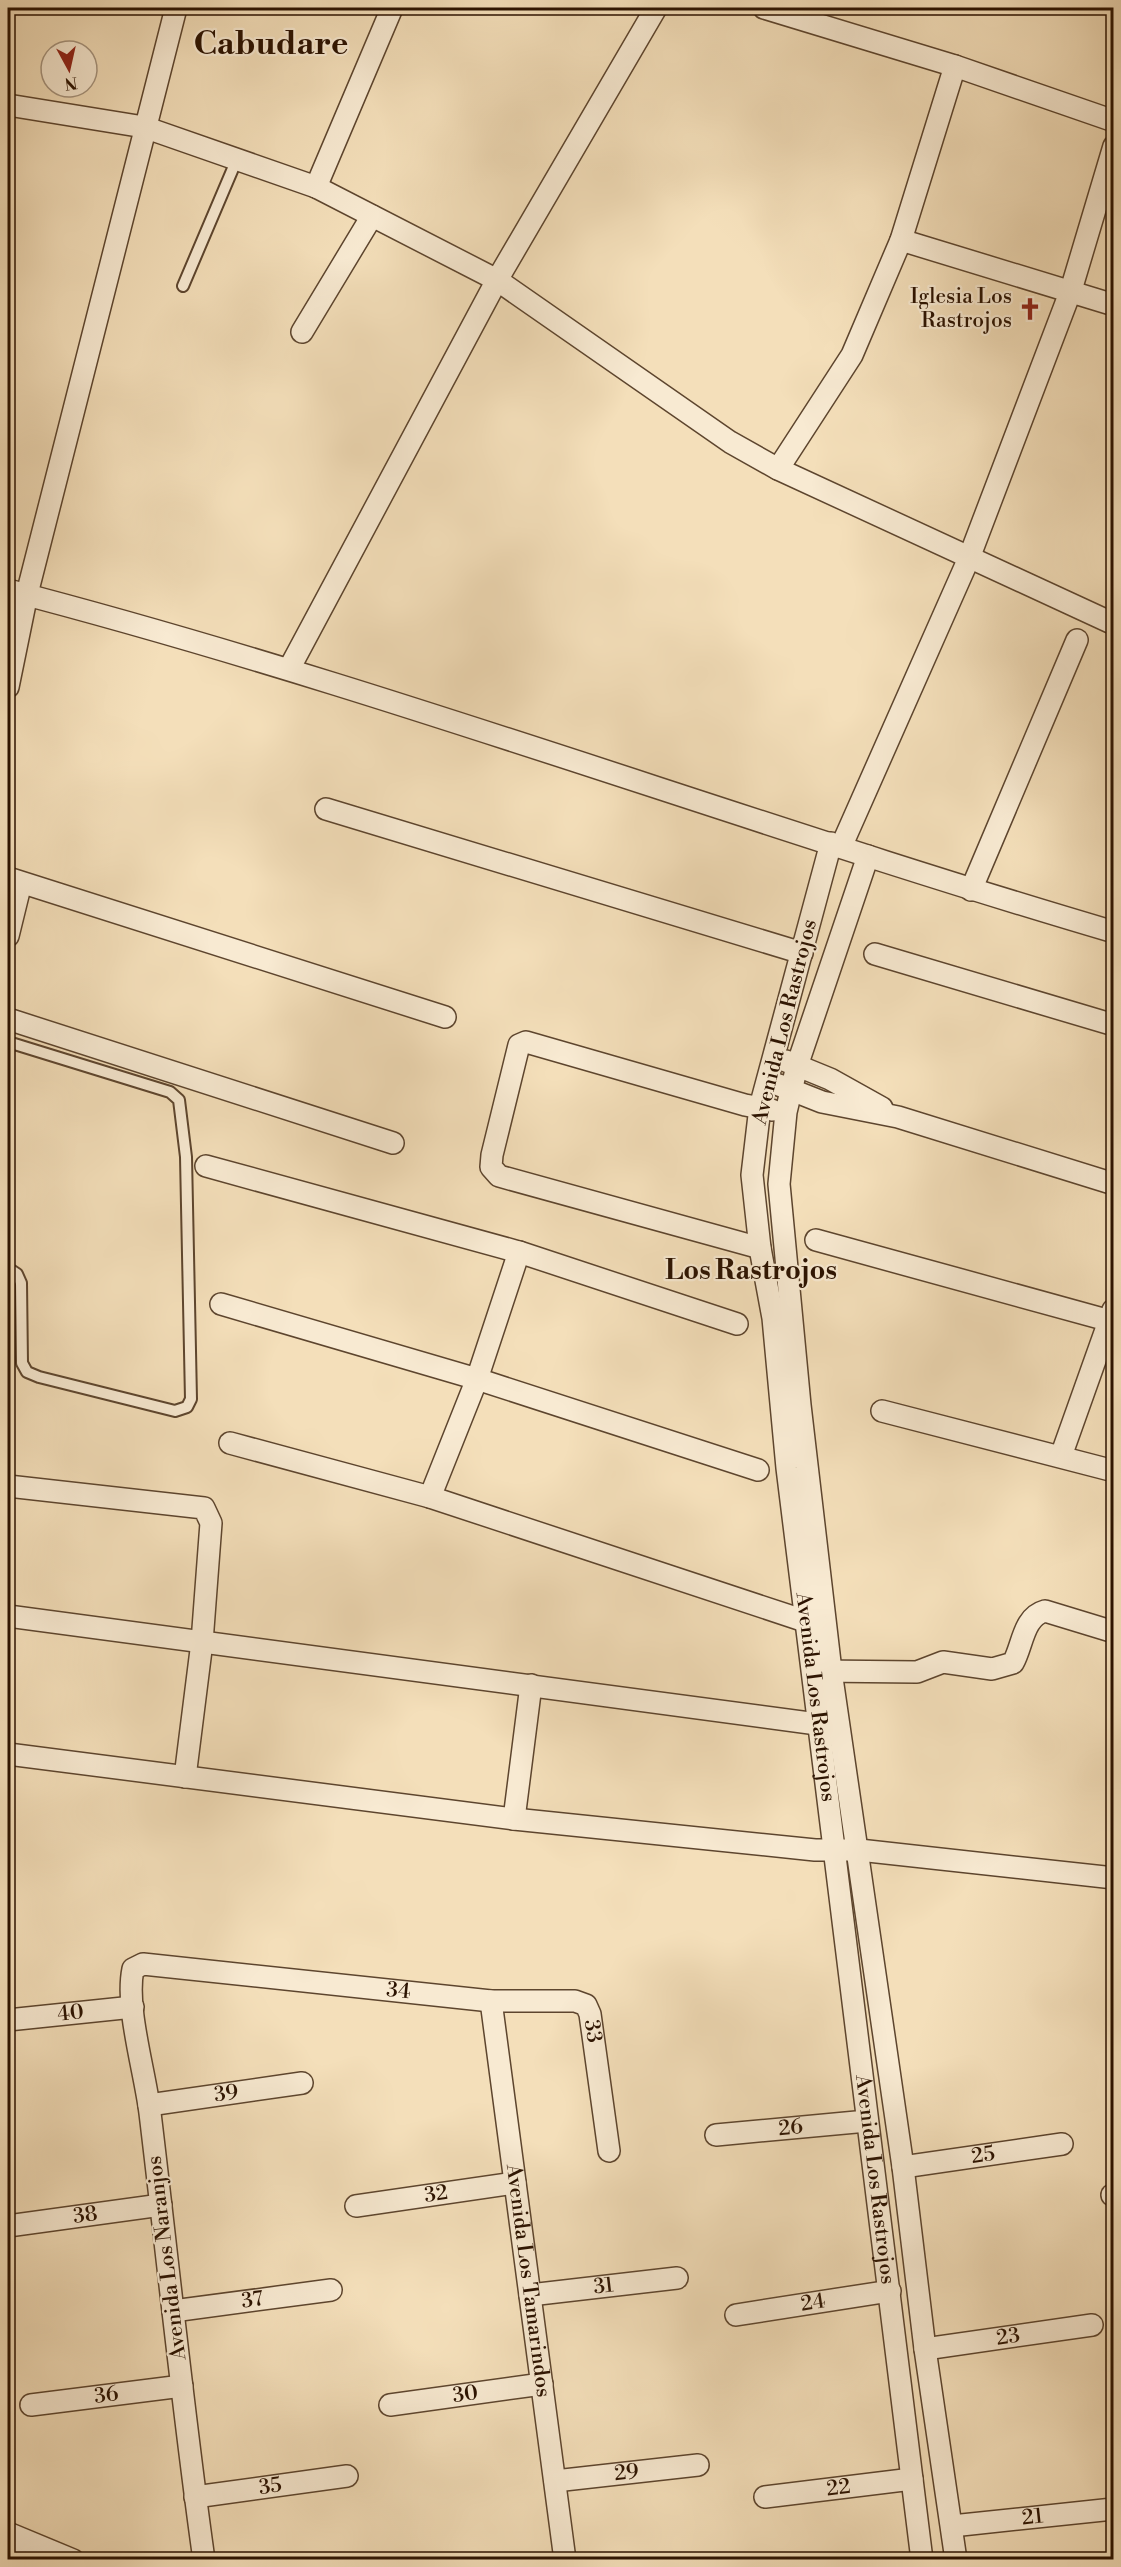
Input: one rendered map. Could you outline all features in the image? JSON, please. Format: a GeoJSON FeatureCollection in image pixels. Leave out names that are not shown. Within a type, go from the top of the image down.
{"type":"FeatureCollection","features":[{"type":"Feature","properties":{"kind":"street"},"geometry":{"type":"LineString","coordinates":[[8,687],[17,592],[176,8]]}},
{"type":"Feature","properties":{"kind":"street"},"geometry":{"type":"LineString","coordinates":[[316,187],[392,8]]}},
{"type":"Feature","properties":{"kind":"street"},"geometry":{"type":"LineString","coordinates":[[289,669],[497,280],[656,8]]}},
{"type":"Feature","properties":{"kind":"street"},"geometry":{"type":"LineString","coordinates":[[764,8],[955,66],[1113,120]]}},
{"type":"Feature","properties":{"kind":"street"},"geometry":{"type":"LineString","coordinates":[[778,469],[852,355],[901,240],[955,66]]}},
{"type":"Feature","properties":{"kind":"street"},"geometry":{"type":"LineString","coordinates":[[8,105],[144,127],[316,187],[497,280],[730,442],[778,469],[1113,624]]}},
{"type":"Feature","properties":{"kind":"street","name":"Avenida Los Rastrojos"},"geometry":{"type":"LineString","coordinates":[[956,2559],[925,2349],[903,2167],[859,1850],[829,1726],[773,1318],[760,1248],[752,1175],[760,1107],[802,953],[836,845],[969,558],[1071,290],[1113,146]]}},
{"type":"Feature","properties":{"kind":"street"},"geometry":{"type":"LineString","coordinates":[[302,332],[372,216]]}},
{"type":"Feature","properties":{"kind":"street"},"geometry":{"type":"LineString","coordinates":[[901,240],[1071,290],[1113,305]]}},
{"type":"Feature","properties":{"kind":"street"},"geometry":{"type":"LineString","coordinates":[[17,592],[289,669],[971,890],[1113,932]]}},
{"type":"Feature","properties":{"kind":"street"},"geometry":{"type":"LineString","coordinates":[[971,890],[1077,640]]}},
{"type":"Feature","properties":{"kind":"street"},"geometry":{"type":"LineString","coordinates":[[326,809],[802,953]]}},
{"type":"Feature","properties":{"kind":"street","name":"Avenida Los Rastrojos"},"geometry":{"type":"LineString","coordinates":[[815,1621],[800,1405],[779,1184],[786,1112],[797,1066],[868,856]]}},
{"type":"Feature","properties":{"kind":"street"},"geometry":{"type":"LineString","coordinates":[[8,936],[14,880],[445,1017]]}},
{"type":"Feature","properties":{"kind":"street"},"geometry":{"type":"LineString","coordinates":[[875,954],[1113,1025]]}},
{"type":"Feature","properties":{"kind":"street"},"geometry":{"type":"LineString","coordinates":[[8,1019],[393,1143]]}},
{"type":"Feature","properties":{"kind":"street"},"geometry":{"type":"LineString","coordinates":[[760,1248],[500,1176],[491,1167],[519,1045],[526,1042],[760,1107],[786,1112]]}},
{"type":"Feature","properties":{"kind":"street"},"geometry":{"type":"LineString","coordinates":[[773,1057],[852,1090],[898,1117]]}},
{"type":"Feature","properties":{"kind":"street"},"geometry":{"type":"LineString","coordinates":[[767,1081],[822,1102],[898,1117],[1113,1184]]}},
{"type":"Feature","properties":{"kind":"street"},"geometry":{"type":"LineString","coordinates":[[206,1166],[519,1252],[737,1324]]}},
{"type":"Feature","properties":{"kind":"street"},"geometry":{"type":"LineString","coordinates":[[816,1240],[1112,1318],[1062,1456]]}},
{"type":"Feature","properties":{"kind":"street"},"geometry":{"type":"LineString","coordinates":[[430,1497],[477,1379],[519,1252]]}},
{"type":"Feature","properties":{"kind":"street"},"geometry":{"type":"LineString","coordinates":[[221,1304],[477,1379],[758,1470]]}},
{"type":"Feature","properties":{"kind":"street"},"geometry":{"type":"LineString","coordinates":[[882,1411],[1113,1471]]}},
{"type":"Feature","properties":{"kind":"street"},"geometry":{"type":"LineString","coordinates":[[230,1443],[430,1497],[815,1621]]}},
{"type":"Feature","properties":{"kind":"street"},"geometry":{"type":"LineString","coordinates":[[8,1486],[204,1508],[211,1523],[202,1642],[185,1777]]}},
{"type":"Feature","properties":{"kind":"street"},"geometry":{"type":"LineString","coordinates":[[821,1671],[917,1672],[943,1662],[992,1669],[1003,1667],[1013,1663],[1029,1622],[1035,1614],[1045,1611],[1113,1632]]}},
{"type":"Feature","properties":{"kind":"street"},"geometry":{"type":"LineString","coordinates":[[8,1616],[829,1726]]}},
{"type":"Feature","properties":{"kind":"street"},"geometry":{"type":"LineString","coordinates":[[514,1819],[531,1685]]}},
{"type":"Feature","properties":{"kind":"street","name":"Avenida Los Rastrojos"},"geometry":{"type":"LineString","coordinates":[[829,1726],[834,1849],[922,2559]]}},
{"type":"Feature","properties":{"kind":"street"},"geometry":{"type":"LineString","coordinates":[[8,1754],[514,1819],[815,1850],[859,1850],[1113,1878]]}},
{"type":"Feature","properties":{"kind":"street","name":"34"},"geometry":{"type":"LineString","coordinates":[[143,1964],[491,2001]]}},
{"type":"Feature","properties":{"kind":"street","name":"Avenida Los Naranjos"},"geometry":{"type":"LineString","coordinates":[[143,1964],[133,1969],[133,2007],[149,2105],[204,2559]]}},
{"type":"Feature","properties":{"kind":"street","name":"33"},"geometry":{"type":"LineString","coordinates":[[491,2001],[575,2001],[586,2005],[590,2014],[609,2151]]}},
{"type":"Feature","properties":{"kind":"street","name":"Avenida Los Tamarindos"},"geometry":{"type":"LineString","coordinates":[[491,2001],[565,2559]]}},
{"type":"Feature","properties":{"kind":"street","name":"40"},"geometry":{"type":"LineString","coordinates":[[8,2020],[133,2007]]}},
{"type":"Feature","properties":{"kind":"street","name":"39"},"geometry":{"type":"LineString","coordinates":[[149,2105],[302,2083]]}},
{"type":"Feature","properties":{"kind":"street","name":"26"},"geometry":{"type":"LineString","coordinates":[[716,2135],[867,2121]]}},
{"type":"Feature","properties":{"kind":"street","name":"25"},"geometry":{"type":"LineString","coordinates":[[903,2167],[1062,2144]]}},
{"type":"Feature","properties":{"kind":"street","name":"32"},"geometry":{"type":"LineString","coordinates":[[356,2206],[515,2183]]}},
{"type":"Feature","properties":{"kind":"street","name":"38"},"geometry":{"type":"LineString","coordinates":[[8,2226],[161,2205]]}},
{"type":"Feature","properties":{"kind":"street","name":"31"},"geometry":{"type":"LineString","coordinates":[[530,2295],[677,2278]]}},
{"type":"Feature","properties":{"kind":"street","name":"37"},"geometry":{"type":"LineString","coordinates":[[173,2311],[331,2290]]}},
{"type":"Feature","properties":{"kind":"street","name":"24"},"geometry":{"type":"LineString","coordinates":[[736,2315],[890,2291]]}},
{"type":"Feature","properties":{"kind":"street","name":"23"},"geometry":{"type":"LineString","coordinates":[[925,2349],[1092,2325]]}},
{"type":"Feature","properties":{"kind":"street","name":"30"},"geometry":{"type":"LineString","coordinates":[[390,2405],[542,2384]]}},
{"type":"Feature","properties":{"kind":"street","name":"36"},"geometry":{"type":"LineString","coordinates":[[31,2405],[182,2386]]}},
{"type":"Feature","properties":{"kind":"street","name":"29"},"geometry":{"type":"LineString","coordinates":[[555,2481],[698,2465]]}},
{"type":"Feature","properties":{"kind":"street","name":"35"},"geometry":{"type":"LineString","coordinates":[[195,2497],[347,2476]]}},
{"type":"Feature","properties":{"kind":"street","name":"22"},"geometry":{"type":"LineString","coordinates":[[765,2497],[912,2479]]}},
{"type":"Feature","properties":{"kind":"street","name":"21"},"geometry":{"type":"LineString","coordinates":[[952,2526],[1113,2509]]}},
{"type":"Feature","properties":{"kind":"street"},"geometry":{"type":"LineString","coordinates":[[8,2533],[27,2554]]}},
{"type":"Feature","properties":{"kind":"street"},"geometry":{"type":"LineString","coordinates":[[8,2555],[27,2554],[73,2559]]}},
{"type":"Feature","properties":{"kind":"lane"},"geometry":{"type":"LineString","coordinates":[[183,286],[237,159]]}},
{"type":"Feature","properties":{"kind":"lane"},"geometry":{"type":"LineString","coordinates":[[8,1042],[170,1092],[179,1100],[186,1157],[191,1399],[187,1407],[175,1412],[27,1372],[22,1363],[21,1282],[17,1274],[8,1268]]}},
{"type":"Feature","properties":{"kind":"place","name":"Iglesia Los Rastrojos"},"geometry":{"type":"Point","coordinates":[1030,309]}},
{"type":"Feature","properties":{"kind":"district","name":"Cabudare"},"geometry":{"type":"Point","coordinates":[271,44]}},
{"type":"Feature","properties":{"kind":"district","name":"Los Rastrojos"},"geometry":{"type":"Point","coordinates":[751,1271]}}]}
